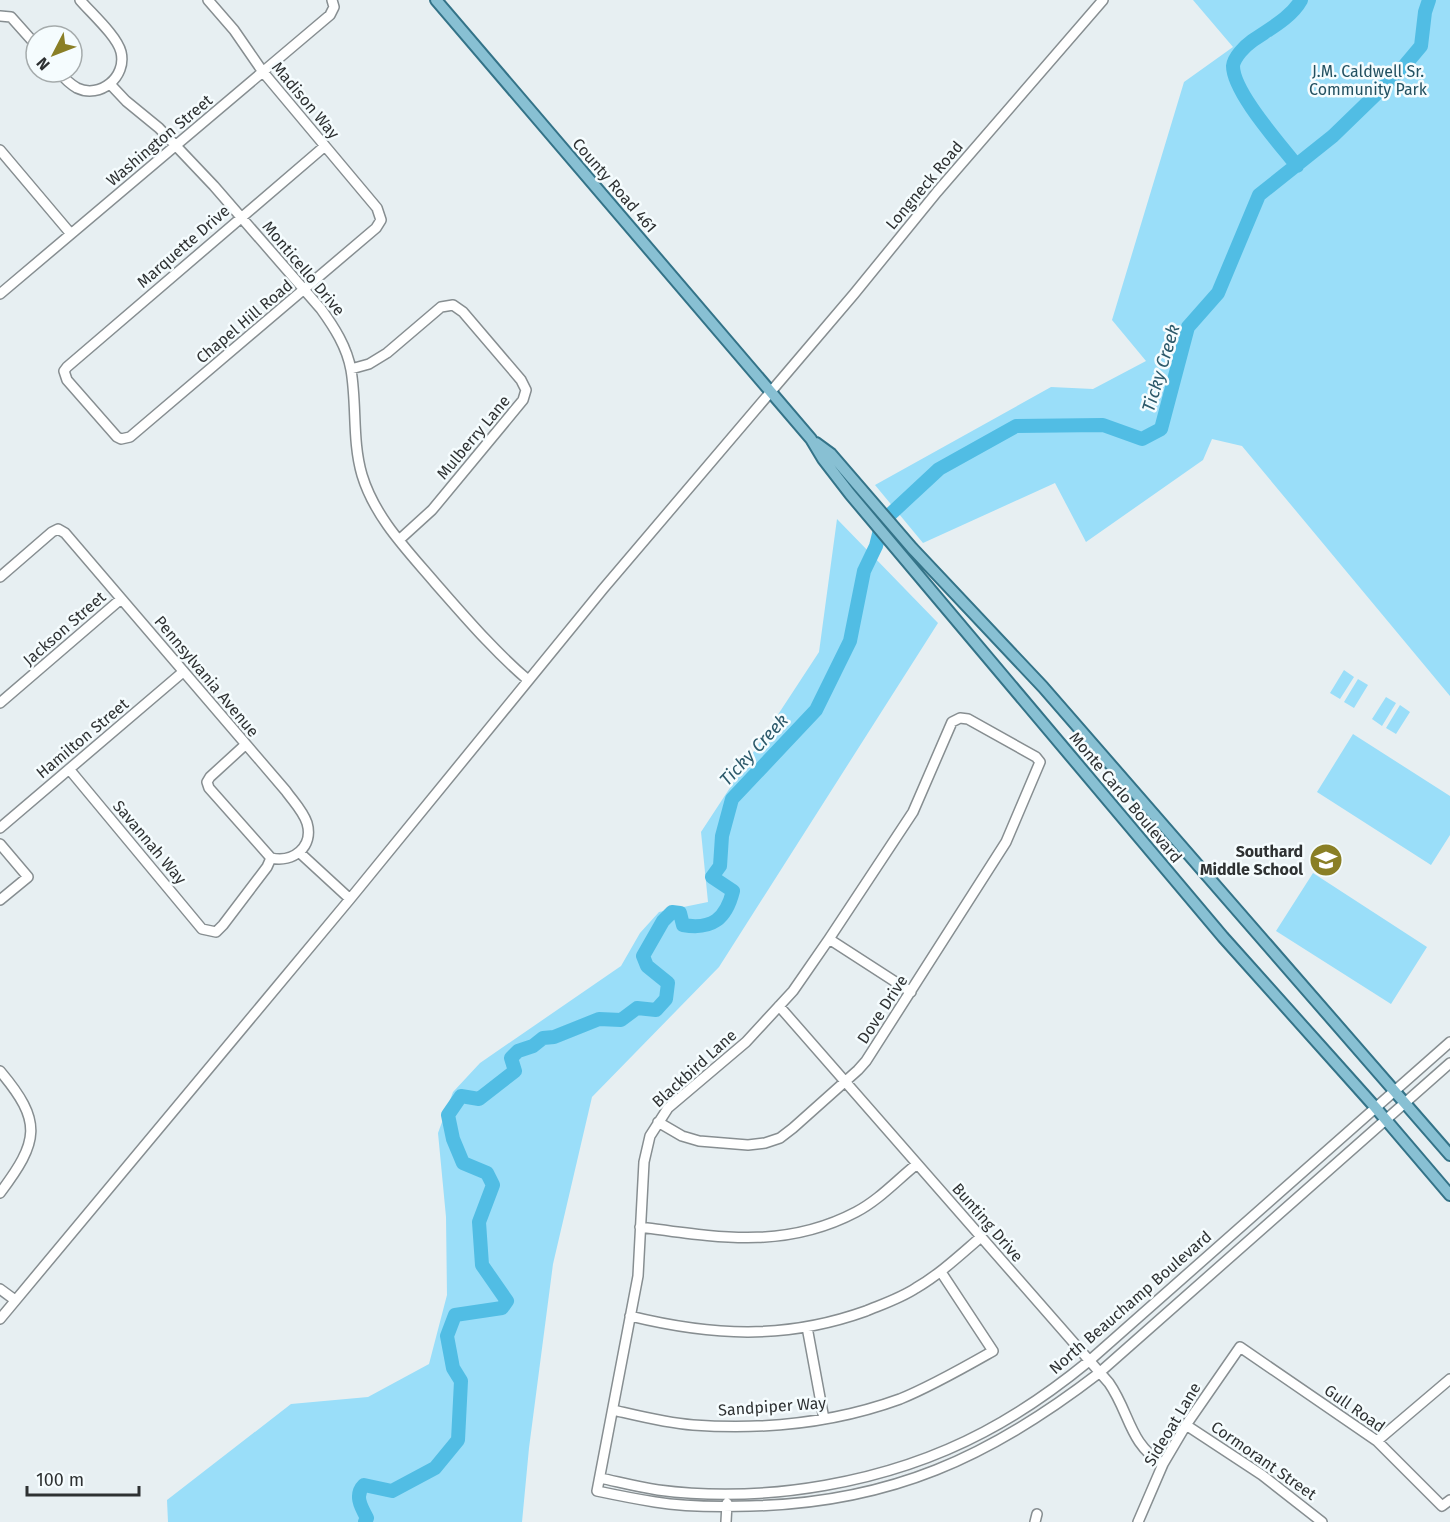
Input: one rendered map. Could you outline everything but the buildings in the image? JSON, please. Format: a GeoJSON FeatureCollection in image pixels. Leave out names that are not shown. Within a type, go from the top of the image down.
{"type":"FeatureCollection","features":[{"type":"Feature","properties":{"kind":"main road","name":"County Road 461"},"geometry":{"type":"LineString","coordinates":[[436,0],[770,391]]}},
{"type":"Feature","properties":{"kind":"main road","name":"Monte Carlo Boulevard"},"geometry":{"type":"LineString","coordinates":[[770,391],[811,439],[850,494],[1043,687],[1450,1155]]}},
{"type":"Feature","properties":{"kind":"main road","name":"Monte Carlo Boulevard"},"geometry":{"type":"LineString","coordinates":[[811,439],[831,453],[858,484],[907,551],[1223,937],[1375,1107],[1450,1195]]}},
{"type":"Feature","properties":{"kind":"street"},"geometry":{"type":"LineString","coordinates":[[71,84],[87,91],[97,90],[110,84],[121,65],[119,47],[80,0]]}},
{"type":"Feature","properties":{"kind":"street","name":"Madison Way"},"geometry":{"type":"LineString","coordinates":[[208,0],[234,30],[263,72],[377,208],[381,220]]}},
{"type":"Feature","properties":{"kind":"street","name":"Longneck Road"},"geometry":{"type":"LineString","coordinates":[[0,1319],[350,899],[528,680],[854,294],[937,192],[1102,0]]}},
{"type":"Feature","properties":{"kind":"street","name":"Washington Street"},"geometry":{"type":"LineString","coordinates":[[0,294],[330,15],[333,4]]}},
{"type":"Feature","properties":{"kind":"street"},"geometry":{"type":"LineString","coordinates":[[4,16],[16,21],[24,31]]}},
{"type":"Feature","properties":{"kind":"street","name":"Monticello Drive"},"geometry":{"type":"LineString","coordinates":[[110,84],[126,102],[150,119],[242,216],[336,329],[351,369],[358,454],[362,475],[382,518],[489,644],[528,680]]}},
{"type":"Feature","properties":{"kind":"street","name":"Marquette Drive"},"geometry":{"type":"LineString","coordinates":[[121,439],[113,434],[67,380],[64,371],[70,363],[325,146]]}},
{"type":"Feature","properties":{"kind":"street"},"geometry":{"type":"LineString","coordinates":[[0,150],[71,234]]}},
{"type":"Feature","properties":{"kind":"street","name":"Chapel Hill Road"},"geometry":{"type":"LineString","coordinates":[[121,439],[130,436],[305,290],[376,228],[381,220]]}},
{"type":"Feature","properties":{"kind":"street","name":"Mulberry Lane"},"geometry":{"type":"LineString","coordinates":[[351,369],[376,360],[441,307],[453,305],[463,312],[521,380],[526,390],[523,400],[432,510],[399,540]]}},
{"type":"Feature","properties":{"kind":"street","name":"Pennsylvania Avenue"},"geometry":{"type":"LineString","coordinates":[[0,577],[58,529],[64,533],[300,809],[308,831],[300,853]]}},
{"type":"Feature","properties":{"kind":"street","name":"Jackson Street"},"geometry":{"type":"LineString","coordinates":[[2,698],[121,599]]}},
{"type":"Feature","properties":{"kind":"street","name":"Hamilton Street"},"geometry":{"type":"LineString","coordinates":[[0,828],[183,672]]}},
{"type":"Feature","properties":{"kind":"street","name":"Dove Drive"},"geometry":{"type":"LineString","coordinates":[[658,1122],[682,1136],[699,1141],[748,1145],[765,1143],[780,1138],[793,1128],[866,1061],[1006,842],[1040,762],[1031,752],[968,719],[960,717],[952,722]]}},
{"type":"Feature","properties":{"kind":"street","name":"Blackbird Lane"},"geometry":{"type":"LineString","coordinates":[[597,1491],[638,1276],[644,1162],[650,1136],[668,1108],[746,1042],[793,991],[913,812],[952,722]]}},
{"type":"Feature","properties":{"kind":"street"},"geometry":{"type":"LineString","coordinates":[[246,745],[210,777],[207,782],[209,788],[271,858],[285,859],[300,853],[350,899]]}},
{"type":"Feature","properties":{"kind":"street","name":"Savannah Way"},"geometry":{"type":"LineString","coordinates":[[69,769],[202,929],[216,932],[223,925],[267,867],[271,858]]}},
{"type":"Feature","properties":{"kind":"street"},"geometry":{"type":"LineString","coordinates":[[0,844],[28,877],[0,900]]}},
{"type":"Feature","properties":{"kind":"street"},"geometry":{"type":"LineString","coordinates":[[829,939],[910,992]]}},
{"type":"Feature","properties":{"kind":"street","name":"Bunting Drive"},"geometry":{"type":"LineString","coordinates":[[779,1006],[1089,1361],[1119,1398],[1136,1440],[1143,1450],[1163,1464]]}},
{"type":"Feature","properties":{"kind":"street","name":"North Beauchamp Boulevard"},"geometry":{"type":"LineString","coordinates":[[600,1478],[656,1490],[703,1493],[774,1492],[843,1481],[895,1468],[944,1451],[984,1432],[1032,1404],[1089,1361],[1450,1042]]}},
{"type":"Feature","properties":{"kind":"street","name":"North Beauchamp Boulevard"},"geometry":{"type":"LineString","coordinates":[[597,1491],[656,1502],[726,1507],[779,1506],[816,1502],[900,1484],[951,1465],[1039,1416],[1099,1373],[1450,1063]]}},
{"type":"Feature","properties":{"kind":"street"},"geometry":{"type":"LineString","coordinates":[[0,1071],[25,1104],[30,1118],[30,1134],[21,1166],[0,1193]]}},
{"type":"Feature","properties":{"kind":"street"},"geometry":{"type":"LineString","coordinates":[[640,1227],[721,1238],[748,1239],[807,1231],[857,1212],[878,1198],[917,1164]]}},
{"type":"Feature","properties":{"kind":"street"},"geometry":{"type":"LineString","coordinates":[[630,1316],[669,1326],[713,1331],[758,1333],[807,1327],[848,1317],[885,1304],[914,1289],[941,1272],[981,1237]]}},
{"type":"Feature","properties":{"kind":"street","name":"Sandpiper Way"},"geometry":{"type":"LineString","coordinates":[[613,1410],[658,1420],[732,1426],[824,1419],[859,1412],[902,1398],[942,1380],[993,1351],[941,1272]]}},
{"type":"Feature","properties":{"kind":"street"},"geometry":{"type":"LineString","coordinates":[[0,1289],[15,1300]]}},
{"type":"Feature","properties":{"kind":"street"},"geometry":{"type":"LineString","coordinates":[[807,1327],[824,1419]]}},
{"type":"Feature","properties":{"kind":"street","name":"Sideoat Lane"},"geometry":{"type":"LineString","coordinates":[[1138,1522],[1163,1464],[1186,1425],[1240,1347]]}},
{"type":"Feature","properties":{"kind":"street","name":"Gull Road"},"geometry":{"type":"LineString","coordinates":[[1240,1347],[1377,1441],[1446,1503]]}},
{"type":"Feature","properties":{"kind":"street"},"geometry":{"type":"LineString","coordinates":[[1377,1441],[1450,1379]]}},
{"type":"Feature","properties":{"kind":"street","name":"Cormorant Street"},"geometry":{"type":"LineString","coordinates":[[1186,1425],[1262,1474],[1322,1522]]}},
{"type":"Feature","properties":{"kind":"street"},"geometry":{"type":"LineString","coordinates":[[726,1522],[728,1493]]}},
{"type":"Feature","properties":{"kind":"green space","name":"J.M. Caldwell Sr. Community Park"},"geometry":{"type":"Polygon","coordinates":[[[1193,0],[1450,0],[1450,696],[1242,446],[1212,439],[1203,460],[1086,542],[1055,483],[923,543],[875,485],[1051,387],[1093,389],[1146,361],[1112,320],[1184,82],[1233,47],[1193,0]]]}},
{"type":"Feature","properties":{"kind":"green space"},"geometry":{"type":"Polygon","coordinates":[[[837,519],[938,623],[719,967],[592,1097],[553,1264],[529,1448],[522,1522],[168,1522],[167,1500],[291,1404],[368,1397],[429,1364],[447,1295],[446,1217],[438,1133],[453,1092],[480,1063],[621,966],[640,933],[659,912],[708,902],[701,832],[819,652],[837,519]]]}},
{"type":"Feature","properties":{"kind":"green space"},"geometry":{"type":"Polygon","coordinates":[[[1344,670],[1354,677],[1340,699],[1330,693],[1344,670]]]}},
{"type":"Feature","properties":{"kind":"green space"},"geometry":{"type":"Polygon","coordinates":[[[1358,679],[1368,685],[1354,708],[1344,702],[1358,679]]]}},
{"type":"Feature","properties":{"kind":"green space"},"geometry":{"type":"Polygon","coordinates":[[[1386,697],[1396,703],[1382,726],[1372,719],[1386,697]]]}},
{"type":"Feature","properties":{"kind":"green space"},"geometry":{"type":"Polygon","coordinates":[[[1400,705],[1410,712],[1396,734],[1386,728],[1400,705]]]}},
{"type":"Feature","properties":{"kind":"green space"},"geometry":{"type":"Polygon","coordinates":[[[1353,734],[1450,796],[1450,835],[1431,865],[1317,792],[1353,734]]]}},
{"type":"Feature","properties":{"kind":"green space"},"geometry":{"type":"Polygon","coordinates":[[[1313,873],[1427,947],[1391,1004],[1276,931],[1313,873]]]}},
{"type":"Feature","properties":{"kind":"waterway"},"geometry":{"type":"LineString","coordinates":[[1297,166],[1249,103],[1235,77],[1233,66],[1238,55],[1246,46],[1286,18],[1301,0]]}},
{"type":"Feature","properties":{"kind":"waterway","name":"Ticky Creek"},"geometry":{"type":"LineString","coordinates":[[365,1522],[367,1518],[359,1497],[364,1485],[392,1491],[435,1468],[458,1440],[461,1381],[453,1368],[447,1336],[455,1315],[502,1308],[507,1301],[482,1265],[479,1222],[493,1185],[487,1173],[463,1163],[453,1139],[448,1115],[461,1096],[479,1099],[515,1071],[511,1058],[518,1051],[533,1046],[543,1038],[554,1037],[599,1019],[621,1020],[637,1008],[656,1010],[666,999],[668,983],[647,966],[643,956],[663,921],[672,912],[680,913],[683,925],[702,926],[716,920],[726,909],[733,891],[712,877],[720,866],[722,836],[732,799],[816,710],[850,641],[864,571],[876,546],[882,522],[939,469],[1016,426],[1103,425],[1142,439],[1161,429],[1188,327],[1218,293],[1259,195],[1333,136],[1400,71],[1421,46],[1425,12],[1429,0]]}},
{"type":"Feature","properties":{"kind":"place","name":"Southard Middle School"},"geometry":{"type":"Point","coordinates":[1326,860]}}]}
